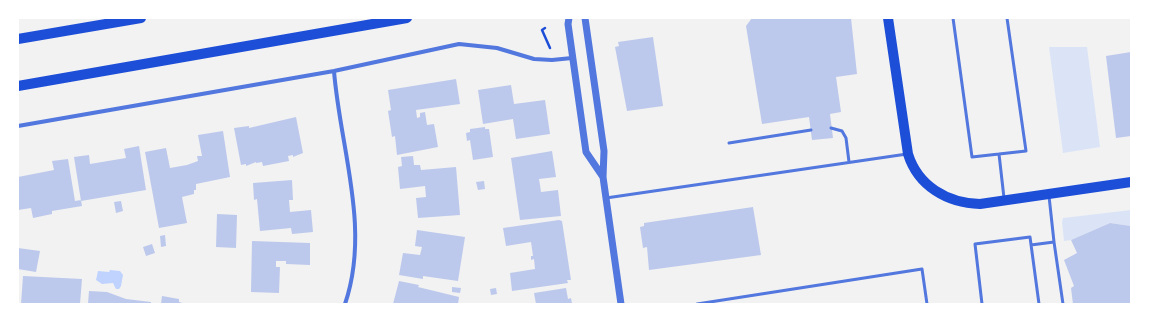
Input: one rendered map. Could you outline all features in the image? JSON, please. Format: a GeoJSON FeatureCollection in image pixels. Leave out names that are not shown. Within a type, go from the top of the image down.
{"type":"FeatureCollection","features":[{"type":"Feature","properties":{"kind":"main road"},"geometry":{"type":"LineString","coordinates":[[18,39],[141,18]]}},
{"type":"Feature","properties":{"kind":"main road"},"geometry":{"type":"LineString","coordinates":[[18,86],[407,18]]}},
{"type":"Feature","properties":{"kind":"main road"},"geometry":{"type":"LineString","coordinates":[[890,20],[908,154],[912,164],[922,180],[938,193],[965,204],[1004,202],[1131,182]]}},
{"type":"Feature","properties":{"kind":"street"},"geometry":{"type":"LineString","coordinates":[[569,18],[572,58],[586,152],[603,177]]}},
{"type":"Feature","properties":{"kind":"street"},"geometry":{"type":"LineString","coordinates":[[585,18],[604,151],[603,177],[621,304]]}},
{"type":"Feature","properties":{"kind":"street"},"geometry":{"type":"LineString","coordinates":[[18,126],[334,71],[460,44],[497,48],[534,59],[552,60],[572,58]]}},
{"type":"Feature","properties":{"kind":"street"},"geometry":{"type":"LineString","coordinates":[[334,71],[336,92],[354,196],[355,244],[349,292],[345,304]]}},
{"type":"Feature","properties":{"kind":"lane"},"geometry":{"type":"LineString","coordinates":[[953,18],[972,157],[1026,151],[1007,18]]}},
{"type":"Feature","properties":{"kind":"lane"},"geometry":{"type":"LineString","coordinates":[[831,128],[842,131],[846,138],[849,162]]}},
{"type":"Feature","properties":{"kind":"lane"},"geometry":{"type":"LineString","coordinates":[[729,143],[811,130]]}},
{"type":"Feature","properties":{"kind":"lane"},"geometry":{"type":"LineString","coordinates":[[606,198],[908,154]]}},
{"type":"Feature","properties":{"kind":"lane"},"geometry":{"type":"LineString","coordinates":[[999,154],[1004,202]]}},
{"type":"Feature","properties":{"kind":"lane"},"geometry":{"type":"LineString","coordinates":[[1049,194],[1063,304]]}},
{"type":"Feature","properties":{"kind":"lane"},"geometry":{"type":"LineString","coordinates":[[982,304],[975,244],[1030,237],[1039,304]]}},
{"type":"Feature","properties":{"kind":"lane"},"geometry":{"type":"LineString","coordinates":[[1031,245],[1054,242]]}},
{"type":"Feature","properties":{"kind":"lane"},"geometry":{"type":"LineString","coordinates":[[697,304],[922,269],[927,304]]}},
{"type":"Feature","properties":{"kind":"path"},"geometry":{"type":"LineString","coordinates":[[545,28],[542,30],[550,48]]}},
{"type":"Feature","properties":{"kind":"shaded area"},"geometry":{"type":"Polygon","coordinates":[[[1049,47],[1087,47],[1100,147],[1063,153],[1049,47]]]}},
{"type":"Feature","properties":{"kind":"shaded area"},"geometry":{"type":"Polygon","coordinates":[[[1131,210],[1131,226],[1110,223],[1071,240],[1064,241],[1063,218],[1131,210]]]}},
{"type":"Feature","properties":{"kind":"water"},"geometry":{"type":"Polygon","coordinates":[[[110,270],[120,271],[123,275],[119,289],[116,289],[113,283],[102,284],[96,280],[98,271],[109,272],[110,270]]]}},
{"type":"Feature","properties":{"kind":"building"},"geometry":{"type":"Polygon","coordinates":[[[752,18],[851,18],[857,74],[836,77],[841,112],[830,114],[833,138],[812,140],[809,117],[762,124],[746,26],[752,18]]]}},
{"type":"Feature","properties":{"kind":"building"},"geometry":{"type":"Polygon","coordinates":[[[653,37],[663,106],[627,111],[615,47],[619,46],[618,42],[653,37]]]}},
{"type":"Feature","properties":{"kind":"building"},"geometry":{"type":"Polygon","coordinates":[[[1131,52],[1131,136],[1116,138],[1106,56],[1131,52]]]}},
{"type":"Feature","properties":{"kind":"building"},"geometry":{"type":"Polygon","coordinates":[[[456,79],[460,104],[416,110],[417,118],[420,117],[420,113],[425,112],[427,125],[434,124],[438,147],[397,155],[395,136],[392,137],[388,111],[391,110],[388,90],[456,79]]]}},
{"type":"Feature","properties":{"kind":"building"},"geometry":{"type":"Polygon","coordinates":[[[511,85],[514,104],[545,100],[550,134],[516,139],[513,119],[483,124],[478,90],[511,85]]]}},
{"type":"Feature","properties":{"kind":"building"},"geometry":{"type":"Polygon","coordinates":[[[296,117],[303,153],[293,157],[293,155],[288,156],[289,161],[263,166],[262,162],[256,162],[246,166],[246,164],[241,165],[234,128],[249,126],[249,128],[296,117]]]}},
{"type":"Feature","properties":{"kind":"building"},"geometry":{"type":"Polygon","coordinates":[[[485,127],[485,129],[489,129],[493,157],[473,160],[470,140],[467,141],[466,133],[470,132],[470,129],[485,127]]]}},
{"type":"Feature","properties":{"kind":"building"},"geometry":{"type":"Polygon","coordinates":[[[223,131],[230,177],[196,184],[194,194],[182,197],[187,223],[159,228],[145,152],[166,148],[170,168],[187,165],[198,161],[197,156],[202,156],[198,135],[223,131]]]}},
{"type":"Feature","properties":{"kind":"building"},"geometry":{"type":"Polygon","coordinates":[[[139,146],[146,190],[81,201],[74,157],[89,155],[90,164],[126,158],[124,149],[139,146]]]}},
{"type":"Feature","properties":{"kind":"building"},"geometry":{"type":"Polygon","coordinates":[[[552,151],[556,177],[539,179],[541,192],[558,190],[561,216],[520,220],[511,158],[552,151]]]}},
{"type":"Feature","properties":{"kind":"building"},"geometry":{"type":"Polygon","coordinates":[[[413,156],[414,165],[420,165],[421,170],[456,167],[460,215],[418,218],[416,198],[426,197],[425,186],[400,189],[398,167],[402,166],[401,157],[413,156]]]}},
{"type":"Feature","properties":{"kind":"building"},"geometry":{"type":"Polygon","coordinates":[[[68,159],[75,201],[81,200],[82,206],[52,211],[52,214],[33,218],[31,208],[18,210],[18,177],[54,170],[52,161],[68,159]]]}},
{"type":"Feature","properties":{"kind":"building"},"geometry":{"type":"Polygon","coordinates":[[[292,180],[293,200],[289,200],[290,212],[311,210],[313,232],[292,234],[291,228],[260,231],[257,199],[254,200],[253,183],[292,180]]]}},
{"type":"Feature","properties":{"kind":"building"},"geometry":{"type":"Polygon","coordinates":[[[484,181],[485,189],[478,190],[476,182],[484,181]]]}},
{"type":"Feature","properties":{"kind":"building"},"geometry":{"type":"Polygon","coordinates":[[[121,201],[123,211],[116,213],[114,202],[121,201]]]}},
{"type":"Feature","properties":{"kind":"building"},"geometry":{"type":"Polygon","coordinates":[[[753,207],[761,255],[649,270],[647,247],[643,248],[640,227],[644,226],[644,223],[753,207]]]}},
{"type":"Feature","properties":{"kind":"building"},"geometry":{"type":"Polygon","coordinates":[[[217,214],[237,215],[236,248],[216,247],[217,214]]]}},
{"type":"Feature","properties":{"kind":"building"},"geometry":{"type":"Polygon","coordinates":[[[559,220],[562,221],[571,280],[567,280],[568,283],[512,291],[510,273],[535,269],[534,259],[531,260],[531,256],[533,256],[531,242],[506,246],[503,228],[559,220]]]}},
{"type":"Feature","properties":{"kind":"building"},"geometry":{"type":"Polygon","coordinates":[[[1110,223],[1131,226],[1131,304],[1073,304],[1071,288],[1074,286],[1064,260],[1077,253],[1071,240],[1110,223]]]}},
{"type":"Feature","properties":{"kind":"building"},"geometry":{"type":"Polygon","coordinates":[[[417,230],[465,237],[458,281],[423,276],[423,279],[399,275],[403,253],[420,255],[422,247],[415,246],[417,230]]]}},
{"type":"Feature","properties":{"kind":"building"},"geometry":{"type":"Polygon","coordinates":[[[165,235],[166,246],[161,247],[160,236],[165,235]]]}},
{"type":"Feature","properties":{"kind":"building"},"geometry":{"type":"Polygon","coordinates":[[[252,241],[310,243],[310,265],[286,264],[286,261],[276,261],[276,267],[280,267],[279,293],[251,292],[252,241]]]}},
{"type":"Feature","properties":{"kind":"building"},"geometry":{"type":"Polygon","coordinates":[[[152,244],[155,253],[146,256],[143,247],[152,244]]]}},
{"type":"Feature","properties":{"kind":"building"},"geometry":{"type":"Polygon","coordinates":[[[18,248],[40,251],[36,272],[18,269],[18,248]]]}},
{"type":"Feature","properties":{"kind":"building"},"geometry":{"type":"Polygon","coordinates":[[[23,276],[82,279],[80,304],[21,304],[23,276]]]}},
{"type":"Feature","properties":{"kind":"building"},"geometry":{"type":"Polygon","coordinates":[[[399,281],[419,285],[418,287],[459,297],[458,304],[393,304],[399,281]]]}},
{"type":"Feature","properties":{"kind":"building"},"geometry":{"type":"Polygon","coordinates":[[[452,287],[461,288],[460,293],[452,292],[452,287]]]}},
{"type":"Feature","properties":{"kind":"building"},"geometry":{"type":"Polygon","coordinates":[[[496,288],[497,294],[491,295],[490,289],[496,288]]]}},
{"type":"Feature","properties":{"kind":"building"},"geometry":{"type":"Polygon","coordinates":[[[566,288],[568,299],[571,298],[572,304],[536,304],[534,293],[566,288]]]}},
{"type":"Feature","properties":{"kind":"building"},"geometry":{"type":"Polygon","coordinates":[[[89,291],[107,292],[126,299],[151,302],[151,304],[88,304],[89,291]]]}},
{"type":"Feature","properties":{"kind":"building"},"geometry":{"type":"Polygon","coordinates":[[[162,296],[179,299],[179,302],[186,304],[161,304],[162,296]]]}}]}
